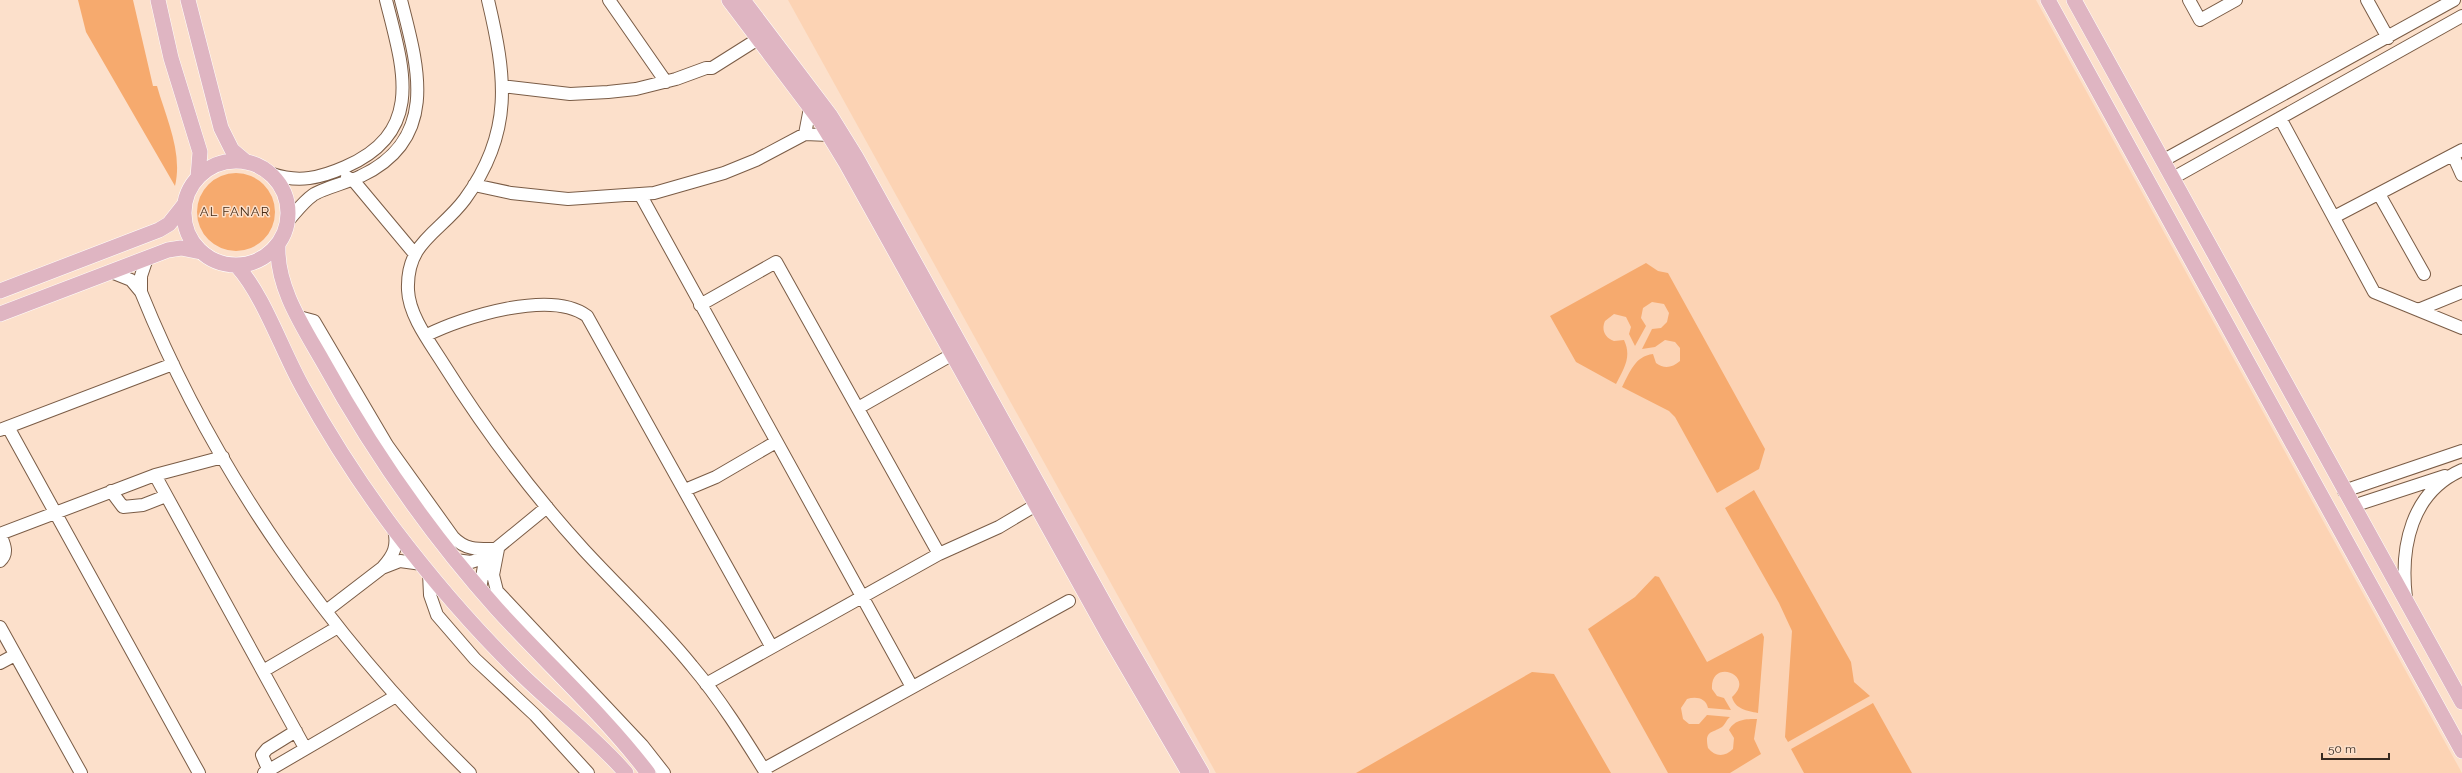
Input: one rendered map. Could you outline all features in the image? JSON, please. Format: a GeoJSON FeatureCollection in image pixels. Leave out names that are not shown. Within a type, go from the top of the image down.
{"type":"FeatureCollection","features":[{"type":"Feature","properties":{"kind":"main road"},"geometry":{"type":"LineString","coordinates":[[158,0],[171,58],[200,152],[198,177]]}},
{"type":"Feature","properties":{"kind":"main road"},"geometry":{"type":"LineString","coordinates":[[188,0],[221,128],[232,150],[244,161]]}},
{"type":"Feature","properties":{"kind":"main road"},"geometry":{"type":"LineString","coordinates":[[729,0],[829,135],[953,354],[1036,505],[1189,773]]}},
{"type":"Feature","properties":{"kind":"main road"},"geometry":{"type":"LineString","coordinates":[[743,0],[830,115],[856,157],[1104,603],[1202,773]]}},
{"type":"Feature","properties":{"kind":"main road"},"geometry":{"type":"LineString","coordinates":[[2048,0],[2325,505],[2462,751]]}},
{"type":"Feature","properties":{"kind":"main road"},"geometry":{"type":"LineString","coordinates":[[2074,0],[2174,178],[2344,491],[2462,702]]}},
{"type":"Feature","properties":{"kind":"main road"},"geometry":{"type":"LineString","coordinates":[[2143,172],[2164,160]]}},
{"type":"Feature","properties":{"kind":"main road"},"geometry":{"type":"LineString","coordinates":[[0,291],[159,230],[169,224],[184,205],[189,190],[198,177],[219,163],[244,161],[254,164],[272,174],[286,196],[288,221],[278,245],[278,270],[299,317],[337,388],[375,450],[420,516],[455,560],[480,589],[624,743],[648,773]]}},
{"type":"Feature","properties":{"kind":"main road"},"geometry":{"type":"LineString","coordinates":[[2152,189],[2174,178]]}},
{"type":"Feature","properties":{"kind":"main road"},"geometry":{"type":"LineString","coordinates":[[184,205],[185,225],[194,244],[201,252],[218,263],[237,266],[258,261],[278,245]]}},
{"type":"Feature","properties":{"kind":"main road"},"geometry":{"type":"LineString","coordinates":[[0,314],[168,250],[182,248],[201,252]]}},
{"type":"Feature","properties":{"kind":"main road"},"geometry":{"type":"LineString","coordinates":[[237,266],[253,288],[302,388],[366,490],[394,529],[425,568],[478,629],[519,672],[593,738],[626,773]]}},
{"type":"Feature","properties":{"kind":"main road"},"geometry":{"type":"LineString","coordinates":[[2325,505],[2344,491]]}},
{"type":"Feature","properties":{"kind":"main road"},"geometry":{"type":"LineString","coordinates":[[2325,505],[2353,506]]}},
{"type":"Feature","properties":{"kind":"street"},"geometry":{"type":"LineString","coordinates":[[272,174],[298,180],[312,179],[335,172],[374,151],[391,132],[400,110],[404,83],[386,0]]}},
{"type":"Feature","properties":{"kind":"street"},"geometry":{"type":"LineString","coordinates":[[288,221],[302,204],[314,194],[353,180],[374,170],[394,151],[410,127],[416,107],[419,83],[402,0]]}},
{"type":"Feature","properties":{"kind":"street"},"geometry":{"type":"LineString","coordinates":[[488,0],[497,40],[502,86],[503,106],[496,139],[474,185],[457,208],[429,234],[414,253],[408,278],[408,293],[412,308],[426,335],[474,412],[547,507],[585,551],[663,631],[706,684],[765,771],[912,687],[1068,601]]}},
{"type":"Feature","properties":{"kind":"street"},"geometry":{"type":"LineString","coordinates":[[609,0],[666,82]]}},
{"type":"Feature","properties":{"kind":"street"},"geometry":{"type":"LineString","coordinates":[[2189,0],[2200,20],[2236,0]]}},
{"type":"Feature","properties":{"kind":"street"},"geometry":{"type":"LineString","coordinates":[[2367,0],[2388,38]]}},
{"type":"Feature","properties":{"kind":"street"},"geometry":{"type":"LineString","coordinates":[[2164,160],[2388,38],[2454,0]]}},
{"type":"Feature","properties":{"kind":"street"},"geometry":{"type":"LineString","coordinates":[[2174,178],[2462,16]]}},
{"type":"Feature","properties":{"kind":"street"},"geometry":{"type":"LineString","coordinates":[[502,86],[555,93],[581,94],[636,89],[666,82],[706,68],[712,68],[758,39]]}},
{"type":"Feature","properties":{"kind":"street"},"geometry":{"type":"LineString","coordinates":[[805,134],[810,108]]}},
{"type":"Feature","properties":{"kind":"street"},"geometry":{"type":"LineString","coordinates":[[2280,118],[2374,292],[2462,328]]}},
{"type":"Feature","properties":{"kind":"street"},"geometry":{"type":"LineString","coordinates":[[474,185],[511,193],[568,199],[640,194],[698,182],[724,173],[756,160],[805,134],[829,135]]}},
{"type":"Feature","properties":{"kind":"street"},"geometry":{"type":"LineString","coordinates":[[2334,217],[2457,153],[2462,175]]}},
{"type":"Feature","properties":{"kind":"street"},"geometry":{"type":"LineString","coordinates":[[335,172],[353,180],[414,253]]}},
{"type":"Feature","properties":{"kind":"street"},"geometry":{"type":"LineString","coordinates":[[640,194],[912,687]]}},
{"type":"Feature","properties":{"kind":"street"},"geometry":{"type":"LineString","coordinates":[[2379,194],[2424,274]]}},
{"type":"Feature","properties":{"kind":"street"},"geometry":{"type":"LineString","coordinates":[[141,292],[141,276],[147,258]]}},
{"type":"Feature","properties":{"kind":"street"},"geometry":{"type":"LineString","coordinates":[[700,305],[776,262],[939,554]]}},
{"type":"Feature","properties":{"kind":"street"},"geometry":{"type":"LineString","coordinates":[[111,272],[131,280],[141,292],[173,364],[223,457],[267,528],[326,611],[396,696],[470,773]]}},
{"type":"Feature","properties":{"kind":"street"},"geometry":{"type":"LineString","coordinates":[[2418,310],[2462,292]]}},
{"type":"Feature","properties":{"kind":"street"},"geometry":{"type":"LineString","coordinates":[[426,335],[463,319],[496,310],[535,306],[573,308],[580,310],[587,316],[771,646]]}},
{"type":"Feature","properties":{"kind":"street"},"geometry":{"type":"LineString","coordinates":[[299,317],[314,321],[387,445],[453,537],[460,545],[470,549],[496,550]]}},
{"type":"Feature","properties":{"kind":"street"},"geometry":{"type":"LineString","coordinates":[[858,408],[953,354]]}},
{"type":"Feature","properties":{"kind":"street"},"geometry":{"type":"LineString","coordinates":[[173,364],[4,428],[54,513],[199,773]]}},
{"type":"Feature","properties":{"kind":"street"},"geometry":{"type":"LineString","coordinates":[[685,490],[716,477],[776,442]]}},
{"type":"Feature","properties":{"kind":"street"},"geometry":{"type":"LineString","coordinates":[[2344,491],[2462,451]]}},
{"type":"Feature","properties":{"kind":"street"},"geometry":{"type":"LineString","coordinates":[[0,561],[5,557],[6,550],[0,534],[111,491],[155,476],[223,457]]}},
{"type":"Feature","properties":{"kind":"street"},"geometry":{"type":"LineString","coordinates":[[2353,506],[2461,470]]}},
{"type":"Feature","properties":{"kind":"street"},"geometry":{"type":"LineString","coordinates":[[2407,603],[2403,573],[2406,537],[2423,502],[2440,481],[2461,470]]}},
{"type":"Feature","properties":{"kind":"street"},"geometry":{"type":"LineString","coordinates":[[155,476],[305,748]]}},
{"type":"Feature","properties":{"kind":"street"},"geometry":{"type":"LineString","coordinates":[[111,491],[123,507],[144,505],[166,496]]}},
{"type":"Feature","properties":{"kind":"street"},"geometry":{"type":"LineString","coordinates":[[706,684],[771,646],[939,554],[999,527],[1036,505]]}},
{"type":"Feature","properties":{"kind":"street"},"geometry":{"type":"LineString","coordinates":[[455,560],[479,561],[496,550],[547,507]]}},
{"type":"Feature","properties":{"kind":"street"},"geometry":{"type":"LineString","coordinates":[[326,611],[382,568],[393,554],[396,546],[394,529]]}},
{"type":"Feature","properties":{"kind":"street"},"geometry":{"type":"LineString","coordinates":[[480,589],[484,566],[496,550]]}},
{"type":"Feature","properties":{"kind":"street"},"geometry":{"type":"LineString","coordinates":[[496,550],[493,574],[497,591],[642,745],[664,773]]}},
{"type":"Feature","properties":{"kind":"street"},"geometry":{"type":"LineString","coordinates":[[382,568],[400,561],[425,568],[430,596],[437,615],[475,659],[535,715],[588,773]]}},
{"type":"Feature","properties":{"kind":"street"},"geometry":{"type":"LineString","coordinates":[[0,627],[81,773]]}},
{"type":"Feature","properties":{"kind":"street"},"geometry":{"type":"LineString","coordinates":[[263,671],[338,627]]}},
{"type":"Feature","properties":{"kind":"street"},"geometry":{"type":"LineString","coordinates":[[0,663],[16,655]]}},
{"type":"Feature","properties":{"kind":"street"},"geometry":{"type":"LineString","coordinates":[[296,731],[267,749],[262,755],[266,771],[396,696]]}},
{"type":"Feature","properties":{"kind":"shaded area"},"geometry":{"type":"Polygon","coordinates":[[[78,0],[133,0],[153,86],[157,86],[175,148],[177,173],[175,186],[86,32],[78,0]]]}},
{"type":"Feature","properties":{"kind":"shaded area"},"geometry":{"type":"Polygon","coordinates":[[[788,0],[2036,0],[2462,773],[1216,773],[788,0]]]}},
{"type":"Feature","properties":{"kind":"shaded area"},"geometry":{"type":"Polygon","coordinates":[[[236,173],[251,176],[264,184],[272,197],[275,212],[272,227],[264,240],[251,248],[236,251],[221,248],[208,240],[200,227],[197,212],[200,197],[208,184],[221,176],[236,173]]]}},
{"type":"Feature","properties":{"kind":"shaded area"},"geometry":{"type":"Polygon","coordinates":[[[1646,263],[1658,271],[1668,273],[1765,449],[1759,469],[1717,493],[1675,417],[1669,411],[1622,387],[1637,361],[1647,355],[1653,354],[1656,363],[1665,367],[1674,365],[1680,361],[1680,348],[1675,342],[1665,340],[1655,347],[1642,349],[1652,329],[1661,328],[1667,322],[1669,313],[1664,304],[1652,302],[1643,308],[1641,318],[1646,326],[1635,346],[1629,334],[1631,327],[1626,317],[1614,314],[1605,321],[1603,328],[1606,336],[1614,341],[1624,340],[1626,346],[1626,362],[1616,384],[1576,362],[1550,316],[1646,263]]]}},
{"type":"Feature","properties":{"kind":"shaded area"},"geometry":{"type":"Polygon","coordinates":[[[1754,490],[1851,662],[1854,682],[1870,696],[1788,742],[1785,737],[1792,631],[1779,603],[1725,508],[1754,490]]]}},
{"type":"Feature","properties":{"kind":"shaded area"},"geometry":{"type":"Polygon","coordinates":[[[1655,576],[1659,577],[1707,662],[1762,633],[1764,637],[1758,713],[1746,710],[1736,704],[1732,697],[1738,689],[1739,682],[1736,676],[1731,673],[1724,672],[1718,674],[1713,679],[1712,689],[1717,696],[1724,698],[1731,710],[1708,708],[1703,700],[1694,698],[1687,699],[1681,708],[1683,719],[1689,724],[1699,724],[1707,715],[1730,717],[1723,726],[1710,733],[1707,738],[1708,748],[1714,753],[1720,755],[1730,752],[1733,749],[1734,738],[1729,730],[1731,726],[1741,720],[1757,719],[1754,739],[1761,754],[1730,773],[1668,773],[1588,629],[1635,597],[1655,576]]]}},
{"type":"Feature","properties":{"kind":"shaded area"},"geometry":{"type":"Polygon","coordinates":[[[1532,672],[1554,674],[1611,773],[1356,773],[1532,672]]]}},
{"type":"Feature","properties":{"kind":"shaded area"},"geometry":{"type":"Polygon","coordinates":[[[1873,703],[1912,773],[1804,773],[1791,749],[1873,703]]]}},
{"type":"Feature","properties":{"kind":"district","name":"AL FANAR"},"geometry":{"type":"Point","coordinates":[235,211]}}]}
